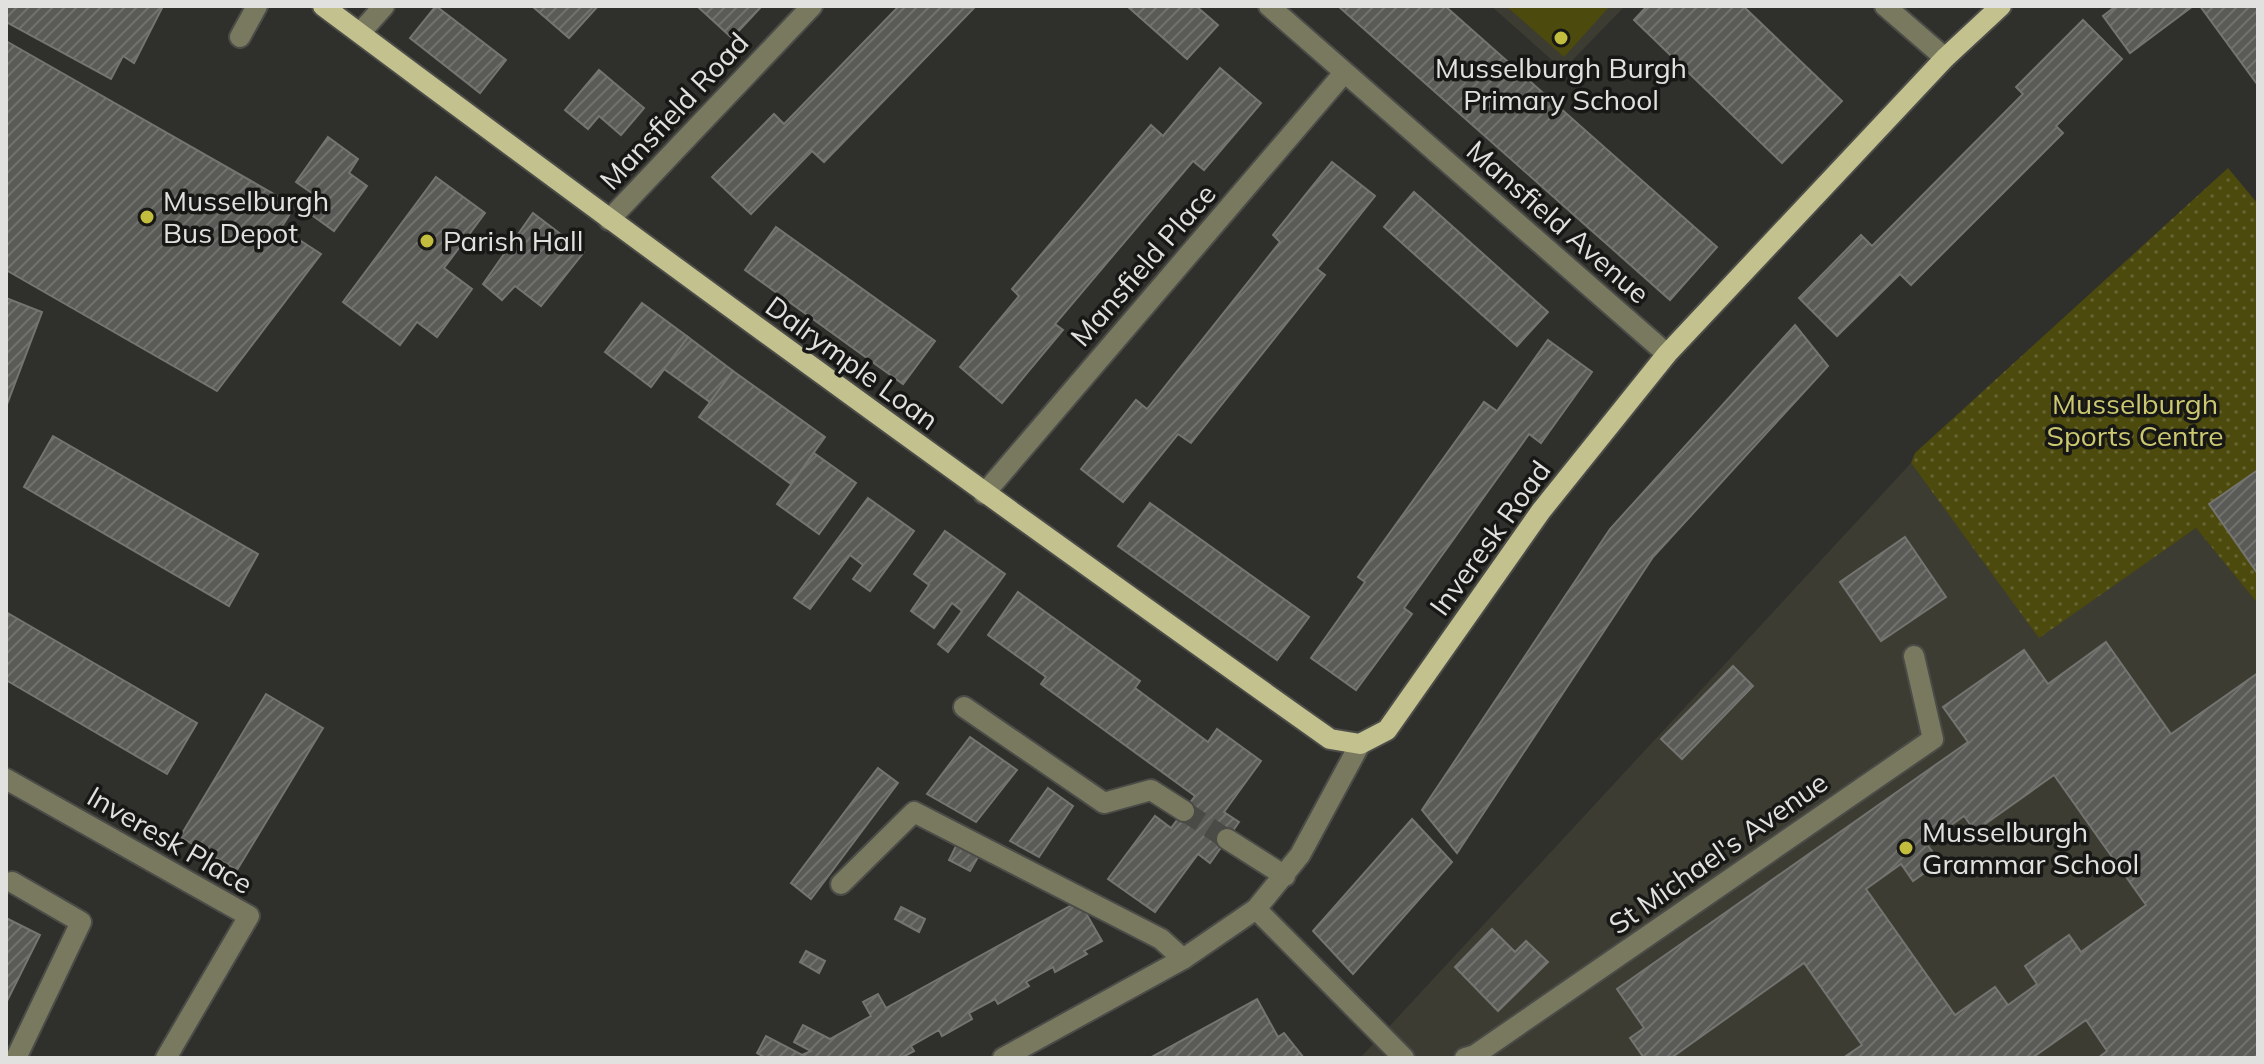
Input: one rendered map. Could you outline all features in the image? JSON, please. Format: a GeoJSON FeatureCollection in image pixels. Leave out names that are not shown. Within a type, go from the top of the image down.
{"type":"FeatureCollection","features":[{"type":"Feature","properties":{"kind":"main road","name":"Dalrymple Loan"},"geometry":{"type":"LineString","coordinates":[[323,6],[984,494],[1330,739],[1360,744]]}},
{"type":"Feature","properties":{"kind":"main road","name":"Inveresk Road"},"geometry":{"type":"LineString","coordinates":[[1360,744],[1387,730],[1541,511],[1667,354],[1945,58],[2001,6]]}},
{"type":"Feature","properties":{"kind":"street"},"geometry":{"type":"LineString","coordinates":[[240,37],[257,6]]}},
{"type":"Feature","properties":{"kind":"street"},"geometry":{"type":"LineString","coordinates":[[360,33],[384,6]]}},
{"type":"Feature","properties":{"kind":"street","name":"Mansfield Road"},"geometry":{"type":"LineString","coordinates":[[609,220],[812,6]]}},
{"type":"Feature","properties":{"kind":"street","name":"Mansfield Avenue"},"geometry":{"type":"LineString","coordinates":[[1269,6],[1667,354]]}},
{"type":"Feature","properties":{"kind":"street"},"geometry":{"type":"LineString","coordinates":[[1885,6],[1945,58]]}},
{"type":"Feature","properties":{"kind":"street","name":"Mansfield Place"},"geometry":{"type":"LineString","coordinates":[[984,494],[1344,73]]}},
{"type":"Feature","properties":{"kind":"street","name":"St Michael's Avenue"},"geometry":{"type":"LineString","coordinates":[[1465,1058],[1475,1055],[1933,739],[1914,656]]}},
{"type":"Feature","properties":{"kind":"street"},"geometry":{"type":"LineString","coordinates":[[964,707],[1104,803],[1151,790],[1184,811]]}},
{"type":"Feature","properties":{"kind":"street","name":"Inveresk Road"},"geometry":{"type":"LineString","coordinates":[[1003,1058],[1183,959],[1256,909],[1285,876],[1313,834],[1360,744]]}},
{"type":"Feature","properties":{"kind":"street","name":"Inveresk Place"},"geometry":{"type":"LineString","coordinates":[[6,779],[249,916],[166,1058]]}},
{"type":"Feature","properties":{"kind":"street"},"geometry":{"type":"LineString","coordinates":[[841,884],[914,812],[1161,939],[1183,959]]}},
{"type":"Feature","properties":{"kind":"street"},"geometry":{"type":"LineString","coordinates":[[1227,839],[1285,876]]}},
{"type":"Feature","properties":{"kind":"street"},"geometry":{"type":"LineString","coordinates":[[12,882],[81,922],[16,1058]]}},
{"type":"Feature","properties":{"kind":"street"},"geometry":{"type":"LineString","coordinates":[[1256,909],[1404,1058]]}},
{"type":"Feature","properties":{"kind":"shaded area","name":"Musselburgh Burgh Primary School"},"geometry":{"type":"Polygon","coordinates":[[[1491,6],[1625,6],[1563,70],[1491,6]]]}},
{"type":"Feature","properties":{"kind":"shaded area","name":"Musselburgh Grammar School"},"geometry":{"type":"Polygon","coordinates":[[[1911,463],[2039,637],[2196,528],[2258,604],[2258,1058],[1360,1058],[1911,463]]]}},
{"type":"Feature","properties":{"kind":"green space","name":"Musselburgh Burgh Primary School"},"geometry":{"type":"Polygon","coordinates":[[[1506,6],[1610,6],[1564,57],[1506,6]]]}},
{"type":"Feature","properties":{"kind":"green space","name":"Musselburgh Sports Centre"},"geometry":{"type":"Polygon","coordinates":[[[2228,168],[2258,204],[2258,604],[2196,528],[2039,638],[1911,463],[1915,453],[2228,168]]]}},
{"type":"Feature","properties":{"kind":"building"},"geometry":{"type":"Polygon","coordinates":[[[6,6],[163,6],[134,63],[123,56],[111,79],[6,22],[6,6]]]}},
{"type":"Feature","properties":{"kind":"building"},"geometry":{"type":"Polygon","coordinates":[[[436,6],[506,60],[480,93],[410,38],[436,6]]]}},
{"type":"Feature","properties":{"kind":"building"},"geometry":{"type":"Polygon","coordinates":[[[532,6],[598,6],[569,38],[532,6]]]}},
{"type":"Feature","properties":{"kind":"building"},"geometry":{"type":"Polygon","coordinates":[[[697,6],[762,6],[732,38],[697,6]]]}},
{"type":"Feature","properties":{"kind":"building"},"geometry":{"type":"Polygon","coordinates":[[[899,6],[974,8],[824,162],[812,151],[751,214],[712,177],[774,114],[784,124],[899,6]]]}},
{"type":"Feature","properties":{"kind":"building"},"geometry":{"type":"Polygon","coordinates":[[[1127,6],[1196,6],[1218,25],[1187,59],[1127,6]]]}},
{"type":"Feature","properties":{"kind":"building"},"geometry":{"type":"Polygon","coordinates":[[[1338,6],[1445,6],[1717,247],[1670,300],[1338,6]]]}},
{"type":"Feature","properties":{"kind":"building"},"geometry":{"type":"Polygon","coordinates":[[[1647,6],[1743,6],[1842,101],[1782,163],[1634,20],[1647,6]]]}},
{"type":"Feature","properties":{"kind":"building"},"geometry":{"type":"Polygon","coordinates":[[[2116,6],[2193,6],[2130,53],[2103,16],[2116,6]]]}},
{"type":"Feature","properties":{"kind":"building"},"geometry":{"type":"Polygon","coordinates":[[[2200,6],[2258,6],[2257,84],[2200,6]]]}},
{"type":"Feature","properties":{"kind":"building"},"geometry":{"type":"Polygon","coordinates":[[[2083,20],[2122,59],[2056,126],[2063,133],[1911,285],[1900,274],[1837,336],[1799,298],[1861,235],[1872,246],[2023,94],[2016,87],[2083,20]]]}},
{"type":"Feature","properties":{"kind":"building","name":"Musselburgh Bus Depot"},"geometry":{"type":"Polygon","coordinates":[[[6,41],[295,206],[281,228],[321,254],[217,391],[6,270],[6,41]]]}},
{"type":"Feature","properties":{"kind":"building"},"geometry":{"type":"Polygon","coordinates":[[[1220,68],[1261,103],[1204,170],[1193,161],[1055,324],[1063,330],[1002,403],[960,367],[1019,296],[1012,289],[1151,125],[1163,136],[1220,68]]]}},
{"type":"Feature","properties":{"kind":"building"},"geometry":{"type":"Polygon","coordinates":[[[599,70],[644,108],[621,135],[599,116],[588,129],[565,110],[599,70]]]}},
{"type":"Feature","properties":{"kind":"building"},"geometry":{"type":"Polygon","coordinates":[[[328,137],[358,159],[349,173],[367,186],[334,231],[309,213],[319,198],[296,182],[328,137]]]}},
{"type":"Feature","properties":{"kind":"building"},"geometry":{"type":"Polygon","coordinates":[[[1332,162],[1375,196],[1317,269],[1325,275],[1191,443],[1178,434],[1123,502],[1081,469],[1136,400],[1147,409],[1280,242],[1273,235],[1332,162]]]}},
{"type":"Feature","properties":{"kind":"building","name":"Parish Hall"},"geometry":{"type":"Polygon","coordinates":[[[436,177],[485,213],[444,268],[472,289],[437,337],[417,322],[400,345],[343,302],[436,177]]]}},
{"type":"Feature","properties":{"kind":"building"},"geometry":{"type":"Polygon","coordinates":[[[1414,192],[1548,312],[1517,346],[1384,227],[1414,192]]]}},
{"type":"Feature","properties":{"kind":"building"},"geometry":{"type":"Polygon","coordinates":[[[533,213],[584,252],[541,306],[515,286],[502,300],[483,284],[533,213]]]}},
{"type":"Feature","properties":{"kind":"building"},"geometry":{"type":"Polygon","coordinates":[[[776,227],[935,341],[903,384],[745,270],[776,227]]]}},
{"type":"Feature","properties":{"kind":"building"},"geometry":{"type":"Polygon","coordinates":[[[6,298],[42,312],[6,407],[6,298]]]}},
{"type":"Feature","properties":{"kind":"building"},"geometry":{"type":"Polygon","coordinates":[[[642,303],[688,337],[651,387],[605,352],[642,303]]]}},
{"type":"Feature","properties":{"kind":"building"},"geometry":{"type":"Polygon","coordinates":[[[1795,325],[1828,366],[1653,557],[1457,853],[1422,810],[1610,529],[1795,325]]]}},
{"type":"Feature","properties":{"kind":"building"},"geometry":{"type":"Polygon","coordinates":[[[688,337],[733,371],[710,402],[664,369],[688,337]]]}},
{"type":"Feature","properties":{"kind":"building"},"geometry":{"type":"Polygon","coordinates":[[[1548,340],[1592,372],[1541,443],[1529,434],[1404,608],[1412,614],[1356,690],[1311,658],[1365,582],[1358,577],[1484,402],[1497,411],[1548,340]]]}},
{"type":"Feature","properties":{"kind":"building"},"geometry":{"type":"Polygon","coordinates":[[[733,371],[825,437],[791,484],[699,417],[733,371]]]}},
{"type":"Feature","properties":{"kind":"building"},"geometry":{"type":"Polygon","coordinates":[[[53,436],[258,554],[229,606],[24,487],[53,436]]]}},
{"type":"Feature","properties":{"kind":"building"},"geometry":{"type":"Polygon","coordinates":[[[814,453],[856,483],[819,534],[777,504],[814,453]]]}},
{"type":"Feature","properties":{"kind":"building","name":"Musselburgh Sports Centre"},"geometry":{"type":"Polygon","coordinates":[[[2258,470],[2258,574],[2209,504],[2258,470]]]}},
{"type":"Feature","properties":{"kind":"building"},"geometry":{"type":"Polygon","coordinates":[[[868,498],[914,531],[870,591],[853,579],[863,565],[850,555],[810,609],[794,598],[868,498]]]}},
{"type":"Feature","properties":{"kind":"building"},"geometry":{"type":"Polygon","coordinates":[[[1150,503],[1309,617],[1277,660],[1118,546],[1150,503]]]}},
{"type":"Feature","properties":{"kind":"building"},"geometry":{"type":"Polygon","coordinates":[[[945,531],[1005,574],[948,652],[938,644],[962,611],[952,603],[934,628],[911,611],[929,585],[914,574],[945,531]]]}},
{"type":"Feature","properties":{"kind":"building"},"geometry":{"type":"Polygon","coordinates":[[[1905,537],[1946,597],[1881,641],[1840,582],[1905,537]]]}},
{"type":"Feature","properties":{"kind":"building"},"geometry":{"type":"Polygon","coordinates":[[[1018,592],[1140,681],[1135,688],[1208,742],[1217,729],[1261,761],[1224,812],[1239,822],[1210,863],[1198,854],[1155,912],[1108,879],[1155,816],[1171,828],[1195,796],[1041,684],[1046,677],[988,635],[1018,592]]]}},
{"type":"Feature","properties":{"kind":"building"},"geometry":{"type":"Polygon","coordinates":[[[6,612],[197,723],[167,774],[6,680],[6,612]]]}},
{"type":"Feature","properties":{"kind":"building"},"geometry":{"type":"Polygon","coordinates":[[[2106,642],[2171,734],[2258,673],[2258,1058],[2098,1058],[2107,1051],[2086,1020],[2032,1058],[1843,1058],[1862,1045],[1804,963],[1671,1058],[1644,1058],[1630,1038],[1644,1028],[1617,989],[1968,742],[1943,707],[2024,650],[2048,684],[2106,642]],[[2054,775],[1975,831],[1964,816],[1926,843],[1940,862],[1913,881],[1901,864],[1866,889],[1955,1015],[1995,987],[2008,1005],[2037,984],[2025,966],[2069,935],[2081,952],[2146,905],[2054,775]]]}},
{"type":"Feature","properties":{"kind":"building"},"geometry":{"type":"Polygon","coordinates":[[[1733,666],[1753,686],[1682,759],[1661,739],[1733,666]]]}},
{"type":"Feature","properties":{"kind":"building"},"geometry":{"type":"Polygon","coordinates":[[[266,694],[323,728],[237,870],[180,837],[266,694]]]}},
{"type":"Feature","properties":{"kind":"building"},"geometry":{"type":"Polygon","coordinates":[[[970,737],[1017,770],[976,822],[927,794],[970,737]]]}},
{"type":"Feature","properties":{"kind":"building"},"geometry":{"type":"Polygon","coordinates":[[[878,768],[898,783],[811,899],[791,883],[878,768]]]}},
{"type":"Feature","properties":{"kind":"building"},"geometry":{"type":"Polygon","coordinates":[[[1048,788],[1073,806],[1039,857],[1010,841],[1048,788]]]}},
{"type":"Feature","properties":{"kind":"building"},"geometry":{"type":"Polygon","coordinates":[[[1412,819],[1452,862],[1353,974],[1313,931],[1412,819]]]}},
{"type":"Feature","properties":{"kind":"building"},"geometry":{"type":"Polygon","coordinates":[[[956,846],[978,857],[970,871],[949,860],[956,846]]]}},
{"type":"Feature","properties":{"kind":"building"},"geometry":{"type":"Polygon","coordinates":[[[1079,901],[1102,941],[1084,951],[1087,954],[1055,972],[1053,967],[1026,982],[1029,986],[998,1004],[995,999],[969,1013],[972,1019],[942,1036],[939,1030],[911,1046],[914,1051],[901,1058],[766,1058],[757,1053],[766,1036],[802,1055],[811,1051],[794,1042],[803,1025],[830,1039],[871,1016],[863,1002],[878,994],[886,1008],[1079,901]]]}},
{"type":"Feature","properties":{"kind":"building"},"geometry":{"type":"Polygon","coordinates":[[[901,907],[925,919],[919,932],[895,919],[901,907]]]}},
{"type":"Feature","properties":{"kind":"building"},"geometry":{"type":"Polygon","coordinates":[[[6,918],[40,935],[6,1003],[6,918]]]}},
{"type":"Feature","properties":{"kind":"building"},"geometry":{"type":"Polygon","coordinates":[[[1492,929],[1515,952],[1526,941],[1548,962],[1498,1011],[1455,967],[1492,929]]]}},
{"type":"Feature","properties":{"kind":"building"},"geometry":{"type":"Polygon","coordinates":[[[806,951],[825,961],[819,973],[800,962],[806,951]]]}},
{"type":"Feature","properties":{"kind":"building"},"geometry":{"type":"Polygon","coordinates":[[[1257,999],[1278,1037],[1284,1033],[1304,1058],[1263,1058],[1261,1055],[1256,1058],[1150,1058],[1257,999]]]}},
{"type":"Feature","properties":{"kind":"tunnel"},"geometry":{"type":"LineString","coordinates":[[1184,811],[1227,839]]}},
{"type":"Feature","properties":{"kind":"place","name":"Musselburgh Burgh Primary School"},"geometry":{"type":"Point","coordinates":[1561,38]}},
{"type":"Feature","properties":{"kind":"place","name":"Musselburgh Bus Depot"},"geometry":{"type":"Point","coordinates":[147,217]}},
{"type":"Feature","properties":{"kind":"place","name":"Parish Hall"},"geometry":{"type":"Point","coordinates":[427,241]}},
{"type":"Feature","properties":{"kind":"place","name":"Musselburgh Grammar School"},"geometry":{"type":"Point","coordinates":[1906,848]}}]}
